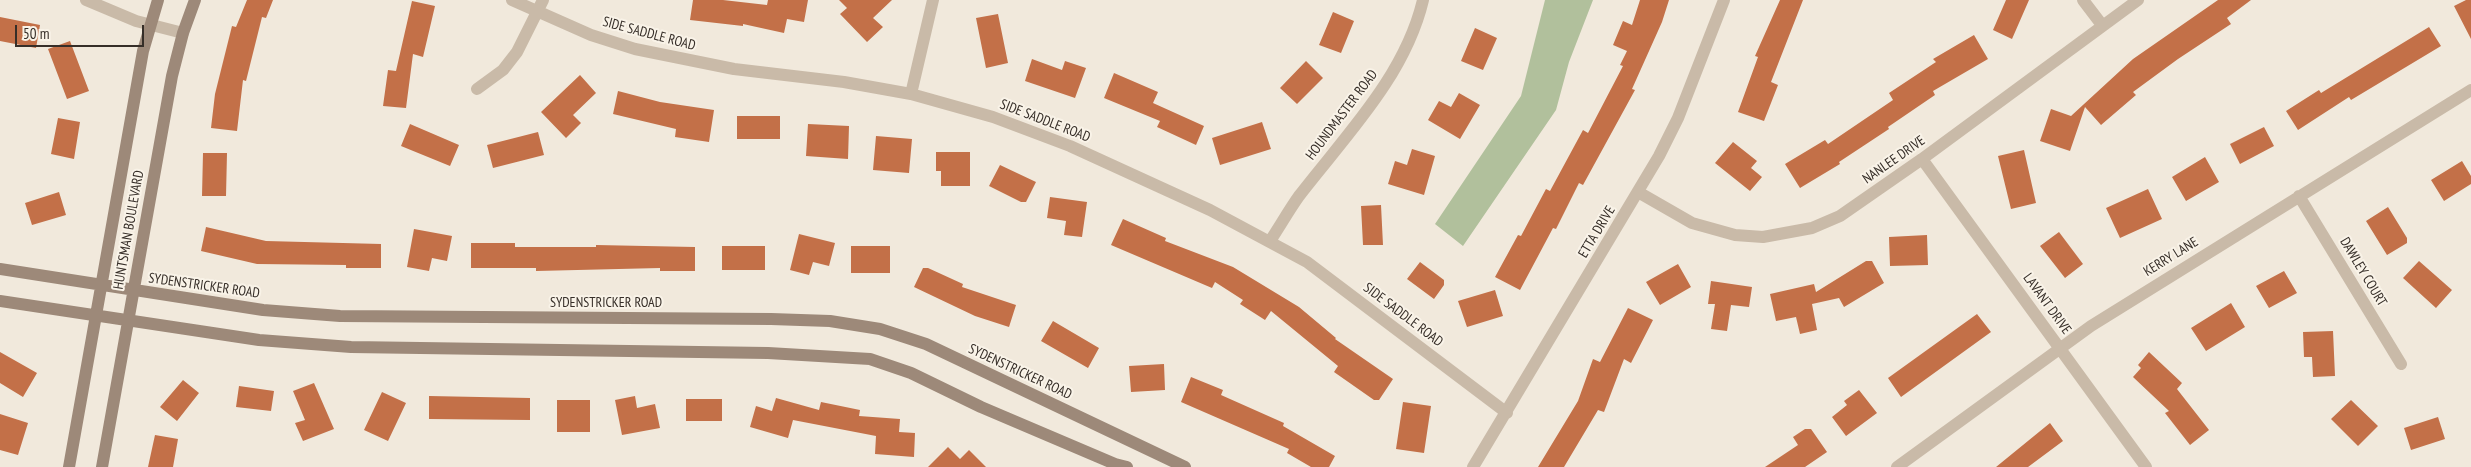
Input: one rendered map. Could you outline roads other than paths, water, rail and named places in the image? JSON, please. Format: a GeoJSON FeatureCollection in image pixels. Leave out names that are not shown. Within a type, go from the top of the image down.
{"type":"FeatureCollection","features":[{"type":"Feature","properties":{"kind":"main road","name":"HUNTSMAN BOULEVARD"},"geometry":{"type":"LineString","coordinates":[[69,467],[149,25],[158,0]]}},
{"type":"Feature","properties":{"kind":"main road","name":"HUNTSMAN BOULEVARD"},"geometry":{"type":"LineString","coordinates":[[102,467],[172,76],[183,33],[195,0]]}},
{"type":"Feature","properties":{"kind":"main road","name":"SYDENSTRICKER ROAD"},"geometry":{"type":"LineString","coordinates":[[0,269],[263,310],[340,316],[771,320],[830,322],[880,329],[926,344],[1185,467]]}},
{"type":"Feature","properties":{"kind":"main road"},"geometry":{"type":"LineString","coordinates":[[0,301],[127,322],[260,340],[351,347],[768,353],[870,359],[911,373],[981,407],[1115,464],[1127,467]]}},
{"type":"Feature","properties":{"kind":"street"},"geometry":{"type":"LineString","coordinates":[[86,0],[113,13],[149,25],[183,33]]}},
{"type":"Feature","properties":{"kind":"street","name":"SIDE SADDLE ROAD"},"geometry":{"type":"LineString","coordinates":[[512,0],[540,6],[591,35],[671,58],[734,69],[844,82],[911,94],[993,117],[1070,146],[1210,210],[1270,241],[1325,274],[1507,413]]}},
{"type":"Feature","properties":{"kind":"street"},"geometry":{"type":"LineString","coordinates":[[911,94],[933,0]]}},
{"type":"Feature","properties":{"kind":"street","name":"HOUNDMASTER ROAD"},"geometry":{"type":"LineString","coordinates":[[1270,241],[1298,198],[1369,107],[1395,69],[1414,30],[1424,0]]}},
{"type":"Feature","properties":{"kind":"street","name":"ETTA DRIVE"},"geometry":{"type":"LineString","coordinates":[[1473,467],[1638,192],[1678,118],[1724,0]]}},
{"type":"Feature","properties":{"kind":"street"},"geometry":{"type":"LineString","coordinates":[[2083,0],[2102,25]]}},
{"type":"Feature","properties":{"kind":"street","name":"NANLEE DRIVE"},"geometry":{"type":"LineString","coordinates":[[1638,192],[1692,223],[1710,229],[1749,237],[1781,235],[1812,228],[1840,216],[1922,159],[2138,0]]}},
{"type":"Feature","properties":{"kind":"street"},"geometry":{"type":"LineString","coordinates":[[477,89],[503,70],[517,52],[540,6]]}},
{"type":"Feature","properties":{"kind":"street","name":"KERRY LANE"},"geometry":{"type":"LineString","coordinates":[[1897,467],[2060,348],[2141,294],[2471,90]]}},
{"type":"Feature","properties":{"kind":"street","name":"LAVANT DRIVE"},"geometry":{"type":"LineString","coordinates":[[1922,159],[2146,467]]}},
{"type":"Feature","properties":{"kind":"street","name":"DAWLEY COURT"},"geometry":{"type":"LineString","coordinates":[[2299,196],[2401,364]]}}]}
